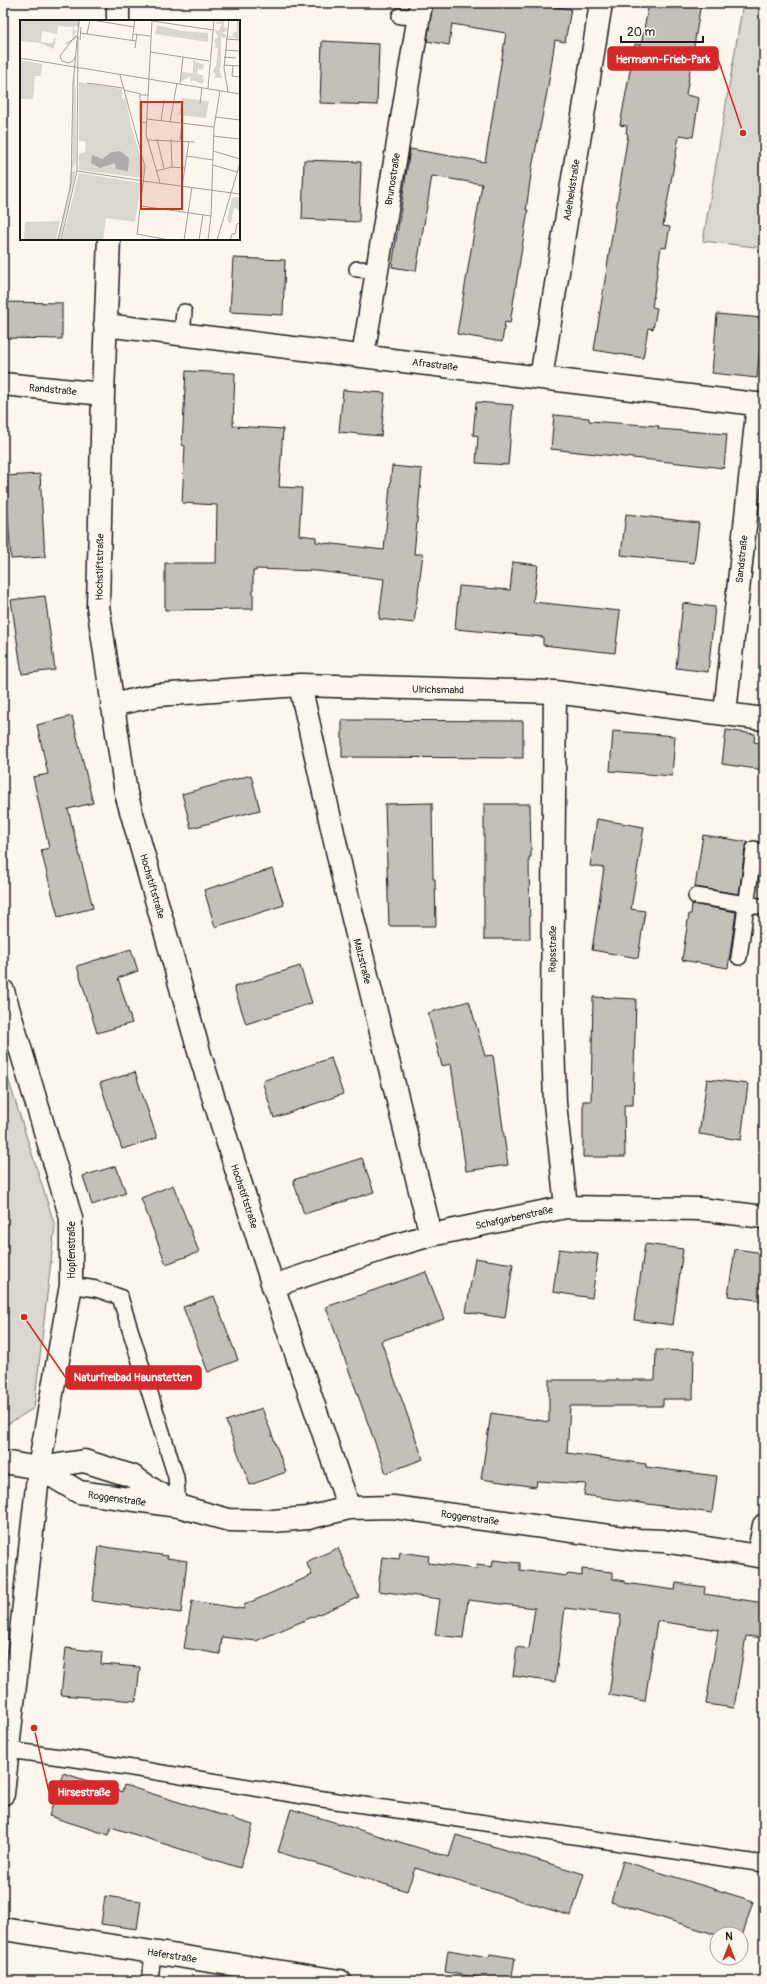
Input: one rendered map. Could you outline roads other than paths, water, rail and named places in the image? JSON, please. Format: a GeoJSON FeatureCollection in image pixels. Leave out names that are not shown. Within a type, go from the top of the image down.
{"type":"FeatureCollection","features":[{"type":"Feature","properties":{"kind":"street"},"geometry":{"type":"LineString","coordinates":[[118,3],[118,20]]}},
{"type":"Feature","properties":{"kind":"street","name":"Adelheidstraße"},"geometry":{"type":"LineString","coordinates":[[541,378],[601,3]]}},
{"type":"Feature","properties":{"kind":"street","name":"Brunostraße"},"geometry":{"type":"LineString","coordinates":[[363,356],[367,270],[413,12]]}},
{"type":"Feature","properties":{"kind":"street","name":"Hochstiftstraße"},"geometry":{"type":"LineString","coordinates":[[109,240],[103,394],[98,606],[112,705],[128,800],[200,1054],[273,1286],[349,1508]]}},
{"type":"Feature","properties":{"kind":"street","name":"Afrastraße"},"geometry":{"type":"LineString","coordinates":[[106,325],[761,404]]}},
{"type":"Feature","properties":{"kind":"street","name":"Randstraße"},"geometry":{"type":"LineString","coordinates":[[3,384],[103,394]]}},
{"type":"Feature","properties":{"kind":"street","name":"Sandstraße"},"geometry":{"type":"LineString","coordinates":[[725,713],[761,404]]}},
{"type":"Feature","properties":{"kind":"street","name":"Ulrichsmahd"},"geometry":{"type":"LineString","coordinates":[[112,705],[157,695],[300,685],[555,692],[764,719]]}},
{"type":"Feature","properties":{"kind":"street","name":"Malzstraße"},"geometry":{"type":"LineString","coordinates":[[300,685],[345,886],[431,1235]]}},
{"type":"Feature","properties":{"kind":"street","name":"Rapsstraße"},"geometry":{"type":"LineString","coordinates":[[555,692],[552,1011],[555,1104],[566,1207]]}},
{"type":"Feature","properties":{"kind":"street","name":"Hopfenstraße"},"geometry":{"type":"LineString","coordinates":[[3,991],[71,1218],[71,1285],[39,1468],[3,1794]]}},
{"type":"Feature","properties":{"kind":"street","name":"Schafgarbenstraße"},"geometry":{"type":"LineString","coordinates":[[273,1286],[383,1249],[431,1235],[566,1207],[699,1209],[764,1217]]}},
{"type":"Feature","properties":{"kind":"street","name":"Roggenstraße"},"geometry":{"type":"LineString","coordinates":[[3,1462],[39,1468],[84,1461],[132,1476],[178,1506]]}},
{"type":"Feature","properties":{"kind":"street","name":"Roggenstraße"},"geometry":{"type":"LineString","coordinates":[[39,1468],[80,1492],[178,1506],[229,1520],[273,1521],[308,1518],[349,1508],[406,1508],[639,1540],[663,1541],[761,1556]]}},
{"type":"Feature","properties":{"kind":"street"},"geometry":{"type":"LineString","coordinates":[[761,1556],[764,1525]]}},
{"type":"Feature","properties":{"kind":"street","name":"Haferstraße"},"geometry":{"type":"LineString","coordinates":[[3,1929],[340,1981]]}},
{"type":"Feature","properties":{"kind":"lane"},"geometry":{"type":"LineString","coordinates":[[182,334],[184,312]]}},
{"type":"Feature","properties":{"kind":"lane"},"geometry":{"type":"LineString","coordinates":[[739,957],[754,849]]}},
{"type":"Feature","properties":{"kind":"lane"},"geometry":{"type":"LineString","coordinates":[[696,896],[764,907]]}},
{"type":"Feature","properties":{"kind":"lane"},"geometry":{"type":"LineString","coordinates":[[71,1285],[96,1289],[120,1297],[176,1477],[178,1506]]}},
{"type":"Feature","properties":{"kind":"lane"},"geometry":{"type":"LineString","coordinates":[[8,1750],[83,1760],[316,1798],[764,1864]]}},
{"type":"Feature","properties":{"kind":"lane"},"geometry":{"type":"LineString","coordinates":[[150,1981],[153,1953]]}},
{"type":"Feature","properties":{"kind":"place","name":"Hermann-Frieb-Park"},"geometry":{"type":"Point","coordinates":[743,133]}},
{"type":"Feature","properties":{"kind":"place","name":"Naturfreibad Haunstetten"},"geometry":{"type":"Point","coordinates":[24,1317]}},
{"type":"Feature","properties":{"kind":"place","name":"Hirsestraße"},"geometry":{"type":"Point","coordinates":[34,1728]}}]}
